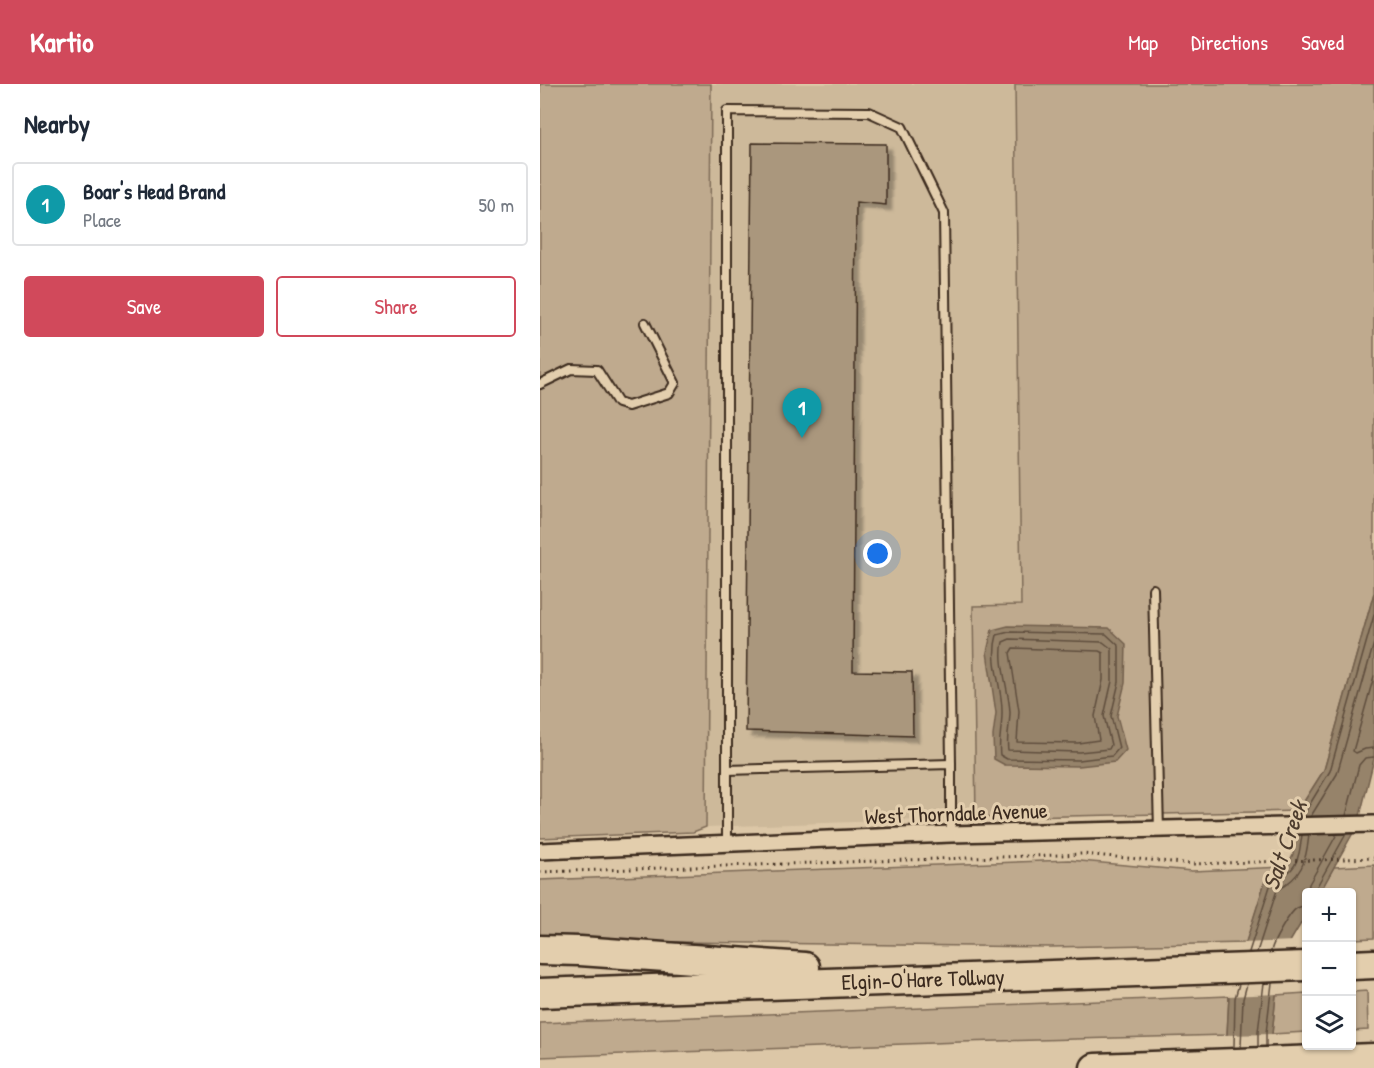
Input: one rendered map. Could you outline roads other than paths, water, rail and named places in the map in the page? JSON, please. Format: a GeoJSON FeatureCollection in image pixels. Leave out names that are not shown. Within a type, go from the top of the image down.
{"type":"FeatureCollection","features":[{"type":"Feature","properties":{"kind":"highway"},"geometry":{"type":"LineString","coordinates":[[540,950],[957,978]]}},
{"type":"Feature","properties":{"kind":"highway"},"geometry":{"type":"LineString","coordinates":[[1356,965],[1374,964]]}},
{"type":"Feature","properties":{"kind":"highway","name":"Elgin-O'Hare Tollway"},"geometry":{"type":"LineString","coordinates":[[540,993],[1302,966]]}},
{"type":"Feature","properties":{"kind":"highway"},"geometry":{"type":"LineString","coordinates":[[1095,1068],[1374,1058]]}},
{"type":"Feature","properties":{"kind":"street","name":"West Thorndale Avenue"},"geometry":{"type":"LineString","coordinates":[[540,851],[951,834],[1159,831],[1374,824]]}},
{"type":"Feature","properties":{"kind":"lane"},"geometry":{"type":"LineString","coordinates":[[727,843],[727,111],[869,112],[902,127],[944,213],[951,834]]}},
{"type":"Feature","properties":{"kind":"lane"},"geometry":{"type":"LineString","coordinates":[[540,384],[571,369],[597,370],[618,403],[628,406],[669,393],[675,383],[645,323]]}},
{"type":"Feature","properties":{"kind":"lane"},"geometry":{"type":"LineString","coordinates":[[1153,589],[1159,831]]}},
{"type":"Feature","properties":{"kind":"lane"},"geometry":{"type":"LineString","coordinates":[[727,770],[951,764]]}},
{"type":"Feature","properties":{"kind":"water"},"geometry":{"type":"Polygon","coordinates":[[[1374,593],[1374,759],[1358,824],[1322,888],[1302,888],[1302,922],[1285,950],[1276,995],[1272,1034],[1272,1068],[1229,1068],[1227,1035],[1229,996],[1267,875],[1278,875],[1287,867],[1293,854],[1298,811],[1324,770],[1374,593]]]}},
{"type":"Feature","properties":{"kind":"water"},"geometry":{"type":"Polygon","coordinates":[[[1008,626],[1109,628],[1126,644],[1125,683],[1117,716],[1126,750],[1115,762],[1079,766],[1005,765],[994,759],[993,736],[996,713],[987,652],[992,630],[1008,626]]]}},
{"type":"Feature","properties":{"kind":"place","name":"Boar's Head Brand"},"geometry":{"type":"Point","coordinates":[802,438]}},
{"type":"Feature","properties":{"kind":"water label","name":"Salt Creek"},"geometry":{"type":"Point","coordinates":[1284,845]}}]}
